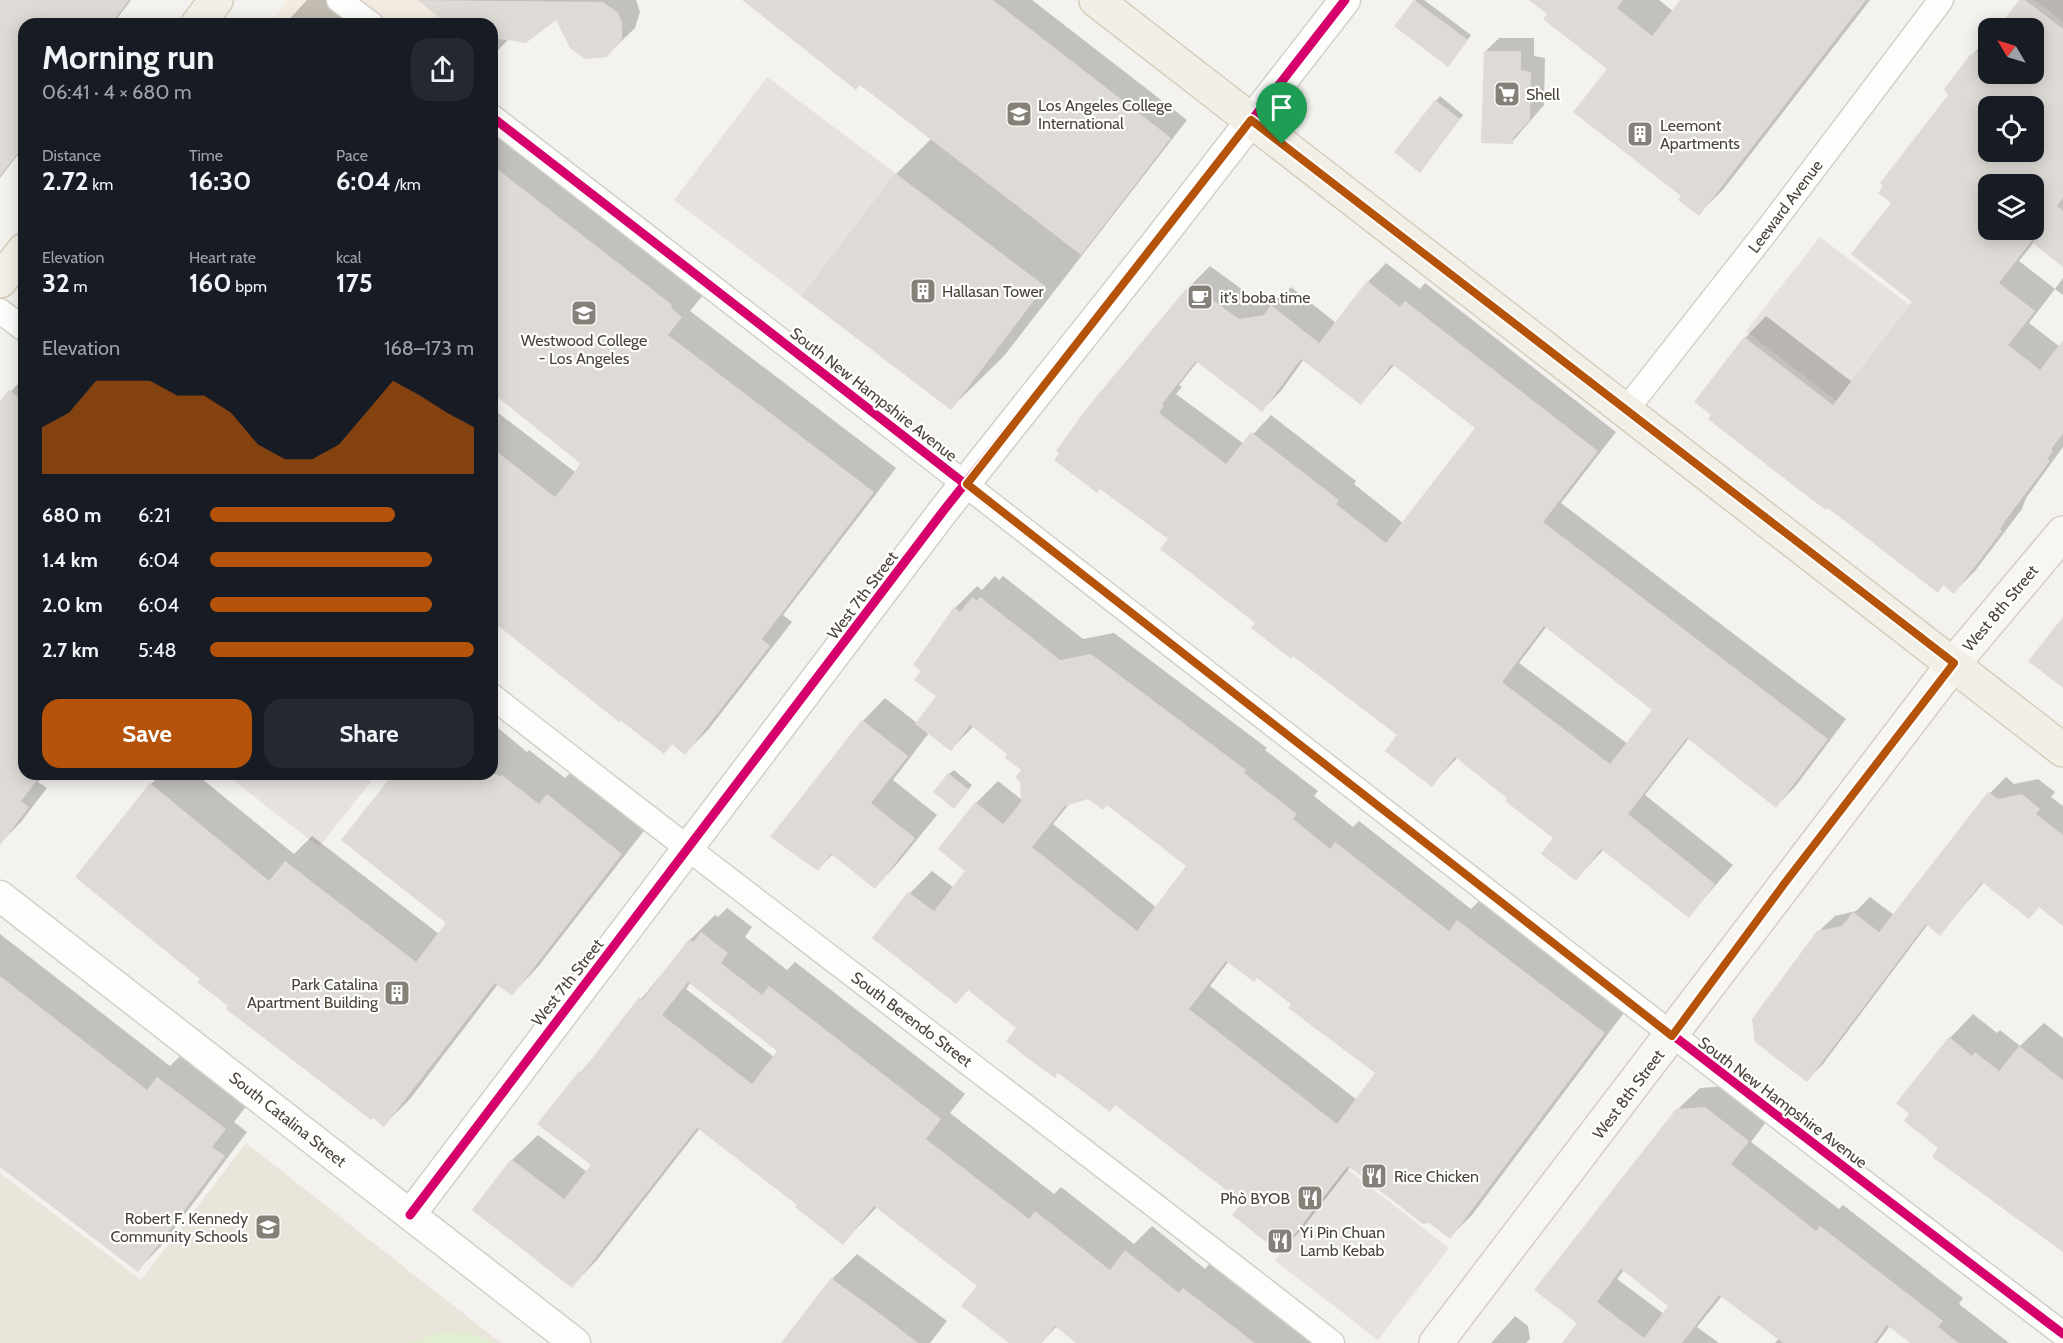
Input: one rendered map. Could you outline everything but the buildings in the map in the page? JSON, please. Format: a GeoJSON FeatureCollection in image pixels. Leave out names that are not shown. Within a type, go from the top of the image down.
{"type":"FeatureCollection","features":[{"type":"Feature","properties":{"kind":"main road"},"geometry":{"type":"LineString","coordinates":[[202,18],[216,0]]}},
{"type":"Feature","properties":{"kind":"main road"},"geometry":{"type":"LineString","coordinates":[[1096,0],[1954,663],[2063,750]]}},
{"type":"Feature","properties":{"kind":"main road"},"geometry":{"type":"LineString","coordinates":[[0,281],[18,258]]}},
{"type":"Feature","properties":{"kind":"main road","name":"West 8th Street"},"geometry":{"type":"LineString","coordinates":[[1436,1343],[1954,663],[2063,532]]}},
{"type":"Feature","properties":{"kind":"street"},"geometry":{"type":"LineString","coordinates":[[339,0],[363,18]]}},
{"type":"Feature","properties":{"kind":"street","name":"West 7th Street"},"geometry":{"type":"LineString","coordinates":[[410,1215],[967,484],[1345,0]]}},
{"type":"Feature","properties":{"kind":"street","name":"Leeward Avenue"},"geometry":{"type":"LineString","coordinates":[[1626,410],[1765,233],[1941,0]]}},
{"type":"Feature","properties":{"kind":"street","name":"South New Hampshire Avenue"},"geometry":{"type":"LineString","coordinates":[[498,122],[967,484],[1672,1036],[2063,1334]]}},
{"type":"Feature","properties":{"kind":"street"},"geometry":{"type":"LineString","coordinates":[[0,311],[18,324]]}},
{"type":"Feature","properties":{"kind":"street","name":"South Berendo Street"},"geometry":{"type":"LineString","coordinates":[[498,701],[687,850],[1028,1107],[1332,1343]]}},
{"type":"Feature","properties":{"kind":"street","name":"South Catalina Street"},"geometry":{"type":"LineString","coordinates":[[0,896],[575,1343]]}},
{"type":"Feature","properties":{"kind":"shaded area"},"geometry":{"type":"Polygon","coordinates":[[[288,0],[503,0],[489,18],[274,18],[288,0]]]}},
{"type":"Feature","properties":{"kind":"shaded area"},"geometry":{"type":"Polygon","coordinates":[[[2035,0],[2063,0],[2063,22],[2035,0]]]}},
{"type":"Feature","properties":{"kind":"shaded area"},"geometry":{"type":"Polygon","coordinates":[[[767,77],[895,173],[801,296],[674,200],[767,77]]]}},
{"type":"Feature","properties":{"kind":"shaded area"},"geometry":{"type":"Polygon","coordinates":[[[1820,237],[1911,306],[1839,403],[1746,331],[1820,237]]]}},
{"type":"Feature","properties":{"kind":"shaded area"},"geometry":{"type":"Polygon","coordinates":[[[233,780],[372,780],[319,847],[233,780]]]}},
{"type":"Feature","properties":{"kind":"shaded area","name":"Robert F. Kennedy Community Schools"},"geometry":{"type":"Polygon","coordinates":[[[246,1143],[501,1343],[0,1343],[0,1173],[141,1280],[246,1143]]]}},
{"type":"Feature","properties":{"kind":"shaded area"},"geometry":{"type":"Polygon","coordinates":[[[1346,1168],[1449,1248],[1378,1340],[1275,1261],[1346,1168]]]}},
{"type":"Feature","properties":{"kind":"green space"},"geometry":{"type":"Polygon","coordinates":[[[441,1332],[468,1333],[495,1343],[410,1343],[441,1332]]]}},
{"type":"Feature","properties":{"kind":"cycle path"},"geometry":{"type":"LineString","coordinates":[[410,1215],[944,510],[1345,0]]}},
{"type":"Feature","properties":{"kind":"cycle path"},"geometry":{"type":"LineString","coordinates":[[498,122],[1472,880],[2063,1334]]}},
{"type":"Feature","properties":{"kind":"place","name":"Shell"},"geometry":{"type":"Point","coordinates":[1507,94]}},
{"type":"Feature","properties":{"kind":"place","name":"Los Angeles College International"},"geometry":{"type":"Point","coordinates":[1019,114]}},
{"type":"Feature","properties":{"kind":"place","name":"Leemont Apartments"},"geometry":{"type":"Point","coordinates":[1640,134]}},
{"type":"Feature","properties":{"kind":"place","name":"Hallasan Tower"},"geometry":{"type":"Point","coordinates":[923,291]}},
{"type":"Feature","properties":{"kind":"place","name":"it's boba time"},"geometry":{"type":"Point","coordinates":[1200,297]}},
{"type":"Feature","properties":{"kind":"place","name":"Westwood College - Los Angeles"},"geometry":{"type":"Point","coordinates":[584,313]}},
{"type":"Feature","properties":{"kind":"place","name":"Park Catalina Apartment Building"},"geometry":{"type":"Point","coordinates":[397,993]}},
{"type":"Feature","properties":{"kind":"place","name":"Rice Chicken"},"geometry":{"type":"Point","coordinates":[1374,1176]}},
{"type":"Feature","properties":{"kind":"place","name":"Phò BYOB"},"geometry":{"type":"Point","coordinates":[1310,1198]}},
{"type":"Feature","properties":{"kind":"place","name":"Robert F. Kennedy Community Schools"},"geometry":{"type":"Point","coordinates":[268,1227]}},
{"type":"Feature","properties":{"kind":"place","name":"Yi Pin Chuan Lamb Kebab"},"geometry":{"type":"Point","coordinates":[1280,1241]}},
{"type":"Feature","properties":{"kind":"route"},"geometry":{"type":"LineString","coordinates":[[1251,120],[1282,144],[1954,663],[1784,884],[1672,1036],[967,484],[1251,120]]}}]}
